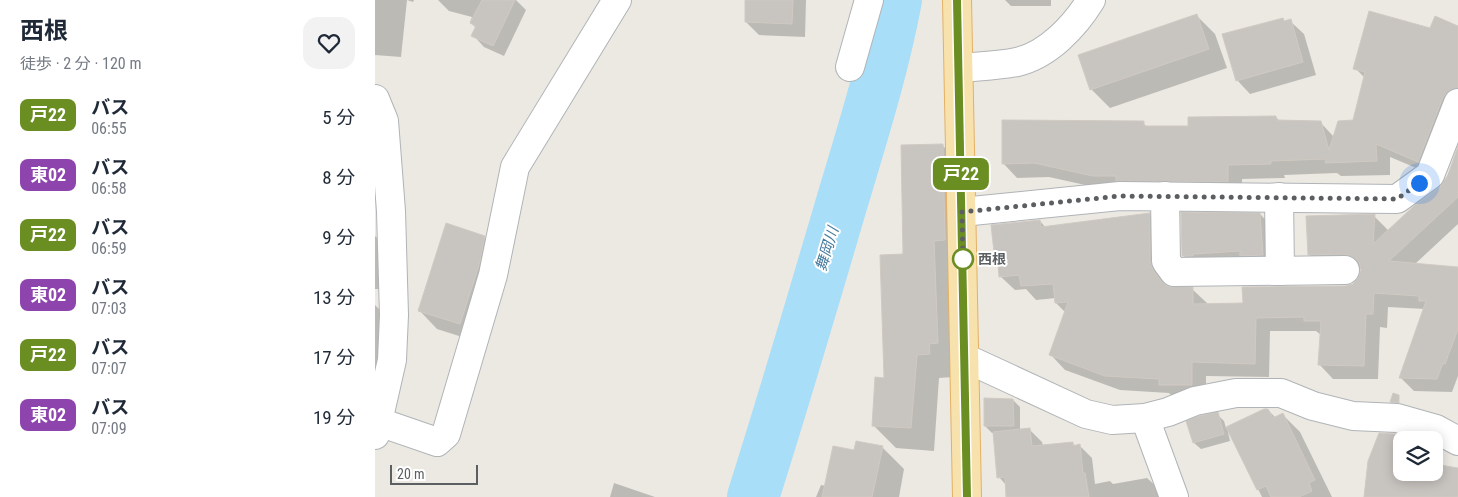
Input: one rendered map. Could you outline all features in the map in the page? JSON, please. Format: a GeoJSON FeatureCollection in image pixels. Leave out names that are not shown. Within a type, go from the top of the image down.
{"type":"FeatureCollection","features":[{"type":"Feature","properties":{"kind":"main road"},"geometry":{"type":"LineString","coordinates":[[957,0],[967,497]]}},
{"type":"Feature","properties":{"kind":"street"},"geometry":{"type":"LineString","coordinates":[[375,99],[384,121],[391,211],[394,315],[392,360],[377,429],[437,442],[447,434],[493,275],[515,168],[617,0]]}},
{"type":"Feature","properties":{"kind":"street"},"geometry":{"type":"LineString","coordinates":[[850,67],[869,0]]}},
{"type":"Feature","properties":{"kind":"street"},"geometry":{"type":"LineString","coordinates":[[959,68],[1018,62],[1038,54],[1065,34],[1091,0]]}},
{"type":"Feature","properties":{"kind":"street"},"geometry":{"type":"LineString","coordinates":[[962,212],[1120,196],[1397,199],[1430,175],[1458,103]]}},
{"type":"Feature","properties":{"kind":"street"},"geometry":{"type":"LineString","coordinates":[[1165,196],[1166,261],[1174,272],[1345,270]]}},
{"type":"Feature","properties":{"kind":"street"},"geometry":{"type":"LineString","coordinates":[[1279,198],[1280,270]]}},
{"type":"Feature","properties":{"kind":"street"},"geometry":{"type":"LineString","coordinates":[[965,358],[1086,414],[1112,420],[1145,418],[1168,412],[1195,400],[1228,394],[1281,393],[1313,406],[1353,416],[1397,418],[1436,429],[1458,441]]}},
{"type":"Feature","properties":{"kind":"street"},"geometry":{"type":"LineString","coordinates":[[1145,418],[1175,497]]}},
{"type":"Feature","properties":{"kind":"building"},"geometry":{"type":"Polygon","coordinates":[[[482,0],[515,0],[493,46],[471,36],[476,26],[470,23],[482,0]]]}},
{"type":"Feature","properties":{"kind":"building"},"geometry":{"type":"Polygon","coordinates":[[[745,0],[793,0],[792,24],[745,22],[745,0]]]}},
{"type":"Feature","properties":{"kind":"building"},"geometry":{"type":"Polygon","coordinates":[[[1369,11],[1430,28],[1435,16],[1458,26],[1458,88],[1449,91],[1443,97],[1418,162],[1376,144],[1377,161],[1325,163],[1326,159],[1271,161],[1271,164],[1228,165],[1228,182],[1116,181],[1116,176],[1093,176],[1034,163],[1002,164],[1002,120],[1144,121],[1144,126],[1188,126],[1188,117],[1276,116],[1276,120],[1321,121],[1329,150],[1338,121],[1353,120],[1365,72],[1353,69],[1369,11]]]}},
{"type":"Feature","properties":{"kind":"building"},"geometry":{"type":"Polygon","coordinates":[[[1197,14],[1209,49],[1090,90],[1078,55],[1197,14]]]}},
{"type":"Feature","properties":{"kind":"building"},"geometry":{"type":"Polygon","coordinates":[[[1283,18],[1284,21],[1291,19],[1303,62],[1236,81],[1222,34],[1283,18]]]}},
{"type":"Feature","properties":{"kind":"building"},"geometry":{"type":"Polygon","coordinates":[[[943,144],[945,240],[934,241],[938,343],[929,344],[930,354],[917,355],[911,428],[872,426],[875,377],[884,378],[880,255],[903,254],[901,145],[943,144]]]}},
{"type":"Feature","properties":{"kind":"building"},"geometry":{"type":"Polygon","coordinates":[[[1458,146],[1458,197],[1389,261],[1458,267],[1458,329],[1445,364],[1443,363],[1437,379],[1399,378],[1426,301],[1419,301],[1419,296],[1374,293],[1373,314],[1366,314],[1364,366],[1318,365],[1321,321],[1304,321],[1304,317],[1256,318],[1255,364],[1192,362],[1192,385],[1159,385],[1159,379],[1105,376],[1049,355],[1068,302],[1055,303],[1053,284],[1021,286],[1019,275],[999,277],[997,251],[994,252],[991,225],[1040,220],[1041,227],[1150,213],[1150,261],[1153,270],[1167,286],[1193,287],[1193,304],[1243,303],[1242,287],[1345,286],[1353,284],[1361,270],[1359,262],[1353,257],[1345,254],[1308,255],[1306,216],[1375,214],[1373,244],[1415,205],[1440,187],[1448,175],[1458,146]]]}},
{"type":"Feature","properties":{"kind":"building"},"geometry":{"type":"Polygon","coordinates":[[[1181,212],[1260,213],[1263,255],[1240,256],[1240,251],[1182,256],[1181,212]]]}},
{"type":"Feature","properties":{"kind":"building"},"geometry":{"type":"Polygon","coordinates":[[[446,223],[485,236],[480,262],[460,324],[418,311],[446,223]]]}},
{"type":"Feature","properties":{"kind":"building"},"geometry":{"type":"Polygon","coordinates":[[[1393,393],[1399,395],[1399,403],[1390,402],[1393,393]]]}},
{"type":"Feature","properties":{"kind":"building"},"geometry":{"type":"Polygon","coordinates":[[[984,398],[1013,399],[1014,426],[984,426],[984,398]]]}},
{"type":"Feature","properties":{"kind":"building"},"geometry":{"type":"Polygon","coordinates":[[[1264,409],[1268,409],[1273,418],[1283,413],[1315,480],[1309,483],[1312,491],[1299,497],[1271,497],[1266,486],[1257,490],[1226,427],[1264,409]]]}},
{"type":"Feature","properties":{"kind":"building"},"geometry":{"type":"Polygon","coordinates":[[[1218,412],[1224,434],[1193,443],[1186,421],[1218,412]]]}},
{"type":"Feature","properties":{"kind":"building"},"geometry":{"type":"Polygon","coordinates":[[[1030,428],[1032,446],[1073,442],[1073,446],[1080,444],[1083,473],[1085,473],[1089,497],[1006,497],[1005,477],[997,478],[993,432],[1030,428]]]}},
{"type":"Feature","properties":{"kind":"building"},"geometry":{"type":"Polygon","coordinates":[[[1379,433],[1393,434],[1393,481],[1443,481],[1443,466],[1458,468],[1458,497],[1364,497],[1368,461],[1379,433]]]}},
{"type":"Feature","properties":{"kind":"building"},"geometry":{"type":"Polygon","coordinates":[[[856,441],[883,446],[872,497],[822,497],[833,446],[854,450],[856,441]]]}},
{"type":"Feature","properties":{"kind":"waterway","name":"舞岡川"},"geometry":{"type":"LineString","coordinates":[[753,497],[864,127],[885,51],[896,0]]}},
{"type":"Feature","properties":{"kind":"bus line","name":"戸22"},"geometry":{"type":"LineString","coordinates":[[957,0],[967,497]]}},
{"type":"Feature","properties":{"kind":"place","name":"西根"},"geometry":{"type":"Point","coordinates":[963,259]}},
{"type":"Feature","properties":{"kind":"route"},"geometry":{"type":"LineString","coordinates":[[963,259],[963,267],[962,212],[1120,196],[1397,199],[1419,183]]}}]}
